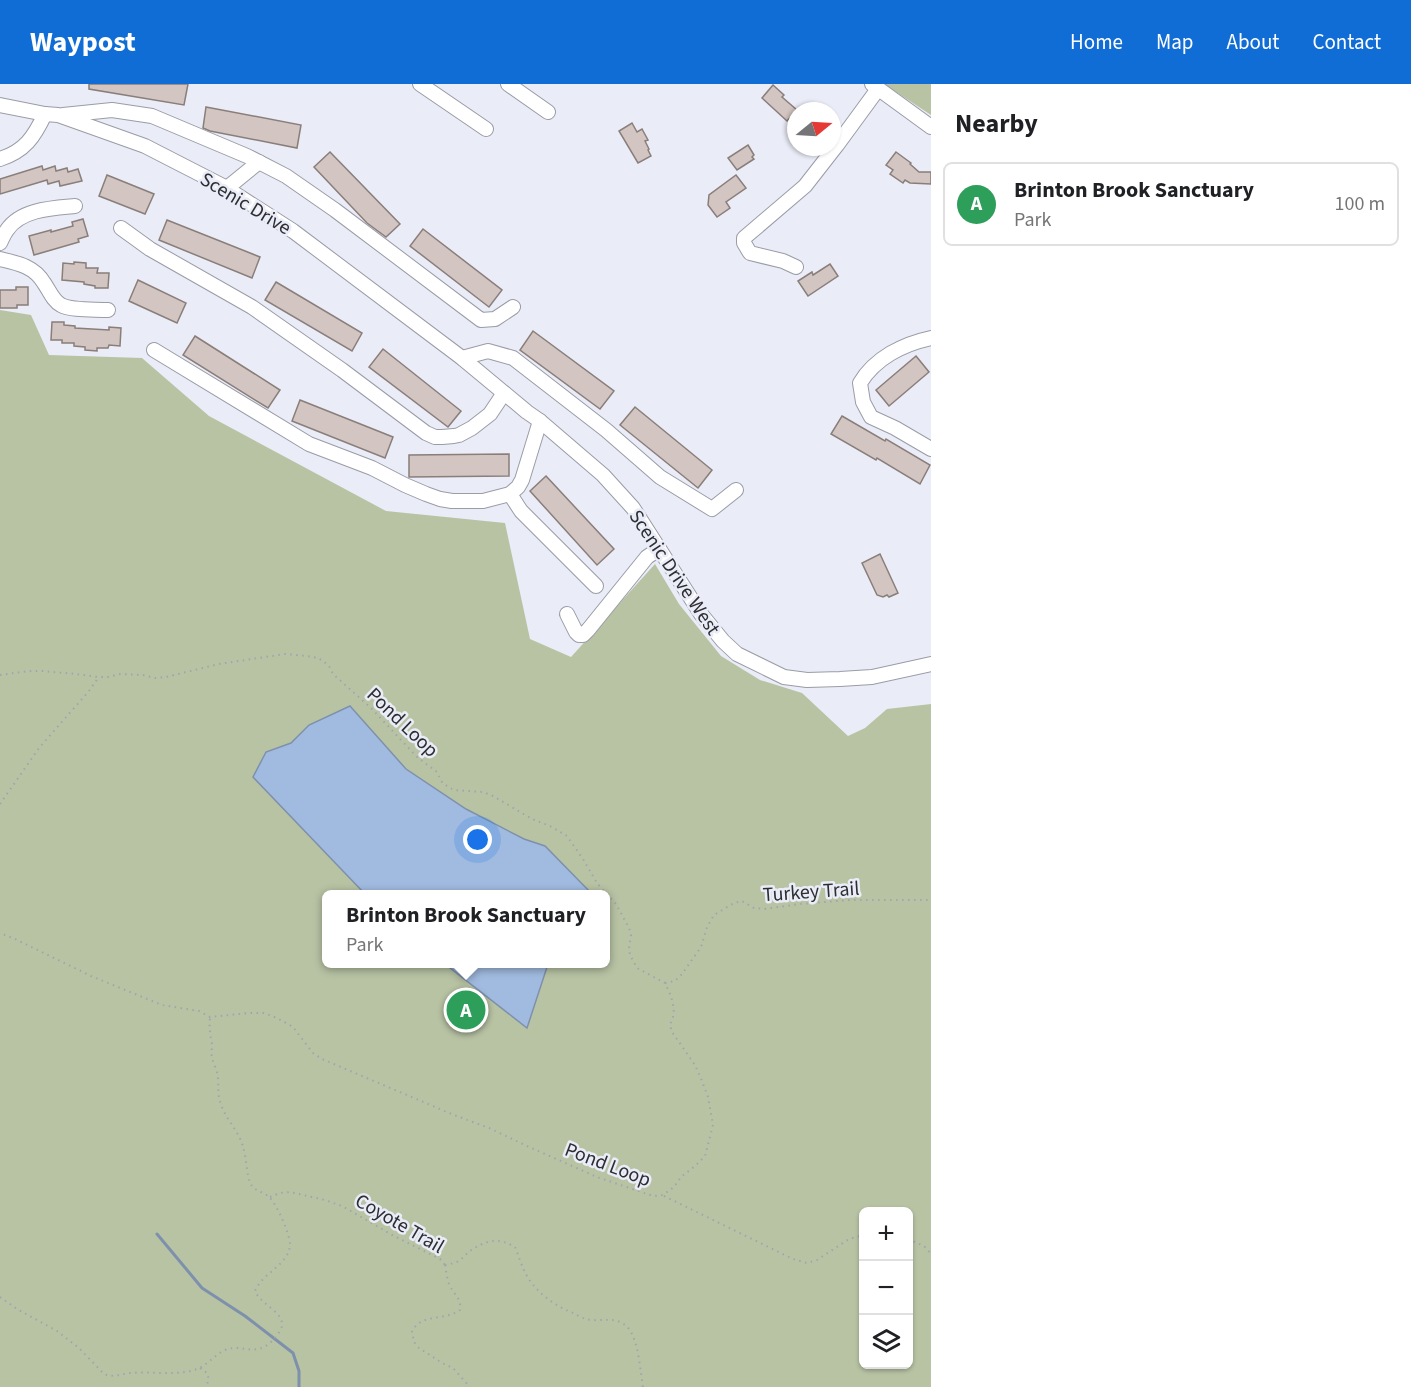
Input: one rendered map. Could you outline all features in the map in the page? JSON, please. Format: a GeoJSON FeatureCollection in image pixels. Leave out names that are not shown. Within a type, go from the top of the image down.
{"type":"FeatureCollection","features":[{"type":"Feature","properties":{"kind":"street"},"geometry":{"type":"LineString","coordinates":[[420,84],[486,129]]}},
{"type":"Feature","properties":{"kind":"street"},"geometry":{"type":"LineString","coordinates":[[508,84],[548,112]]}},
{"type":"Feature","properties":{"kind":"street"},"geometry":{"type":"LineString","coordinates":[[796,267],[783,261],[750,253],[744,243],[744,238],[805,186],[837,145],[875,87],[931,127]]}},
{"type":"Feature","properties":{"kind":"street","name":"Scenic Drive"},"geometry":{"type":"LineString","coordinates":[[0,105],[52,115],[145,146],[227,188],[293,231],[462,358]]}},
{"type":"Feature","properties":{"kind":"street"},"geometry":{"type":"LineString","coordinates":[[0,159],[26,145],[52,115],[112,110],[152,116],[247,156],[286,176],[481,320],[495,319],[513,307]]}},
{"type":"Feature","properties":{"kind":"street"},"geometry":{"type":"LineString","coordinates":[[227,188],[259,162]]}},
{"type":"Feature","properties":{"kind":"street"},"geometry":{"type":"LineString","coordinates":[[0,243],[8,228],[30,214],[47,209],[75,206]]}},
{"type":"Feature","properties":{"kind":"street"},"geometry":{"type":"LineString","coordinates":[[121,228],[150,249],[252,307],[426,433],[435,437],[454,436],[472,428],[490,414],[504,393]]}},
{"type":"Feature","properties":{"kind":"street"},"geometry":{"type":"LineString","coordinates":[[0,259],[24,265],[35,273],[43,280],[55,301],[60,305],[69,308],[108,310]]}},
{"type":"Feature","properties":{"kind":"street"},"geometry":{"type":"LineString","coordinates":[[931,338],[917,341],[884,357],[867,372],[860,383],[863,402],[871,417],[931,449]]}},
{"type":"Feature","properties":{"kind":"street"},"geometry":{"type":"LineString","coordinates":[[153,350],[309,444],[372,468],[426,494],[452,501],[483,501],[510,494],[518,487],[540,421]]}},
{"type":"Feature","properties":{"kind":"street"},"geometry":{"type":"LineString","coordinates":[[462,358],[488,351],[513,358],[606,430],[660,477],[712,509],[736,490]]}},
{"type":"Feature","properties":{"kind":"street","name":"Scenic Drive West"},"geometry":{"type":"LineString","coordinates":[[462,358],[603,474],[633,508],[701,614],[737,654],[784,677],[807,680],[872,676],[931,664]]}},
{"type":"Feature","properties":{"kind":"street"},"geometry":{"type":"LineString","coordinates":[[510,494],[521,511],[596,586]]}},
{"type":"Feature","properties":{"kind":"street"},"geometry":{"type":"LineString","coordinates":[[567,615],[576,632],[583,635],[647,557],[658,549]]}},
{"type":"Feature","properties":{"kind":"path","name":"Pond Loop"},"geometry":{"type":"LineString","coordinates":[[0,675],[42,671],[98,677],[120,674],[155,678],[219,664],[285,654],[318,658],[329,666],[333,674],[371,708],[417,757],[437,772],[441,781],[447,786],[454,790],[483,792],[493,796],[567,837],[603,890]]}},
{"type":"Feature","properties":{"kind":"path"},"geometry":{"type":"LineString","coordinates":[[0,804],[39,748],[89,691],[98,677]]}},
{"type":"Feature","properties":{"kind":"path","name":"Pond Loop"},"geometry":{"type":"LineString","coordinates":[[0,933],[91,976],[162,1005],[199,1011],[210,1017],[249,1012],[264,1013],[277,1018],[292,1027],[313,1053],[322,1059],[489,1128],[597,1177],[653,1196],[663,1195],[705,1156],[713,1125],[708,1097],[702,1081],[672,1032],[670,1025],[674,1009],[671,996],[665,983],[637,969],[630,955],[629,928],[610,898]]}},
{"type":"Feature","properties":{"kind":"path","name":"Turkey Trail"},"geometry":{"type":"LineString","coordinates":[[665,983],[675,981],[682,974],[701,947],[707,927],[714,915],[734,903],[742,901],[754,908],[764,909],[850,900],[931,900]]}},
{"type":"Feature","properties":{"kind":"path"},"geometry":{"type":"LineString","coordinates":[[0,1297],[57,1331],[109,1376],[193,1370],[200,1368],[226,1350],[259,1349],[267,1346],[275,1338],[282,1328],[280,1316],[257,1296],[255,1291],[261,1280],[272,1272],[286,1256],[290,1246],[289,1233],[270,1197],[253,1187],[248,1176],[243,1144],[222,1107],[217,1092],[218,1080],[208,1030],[210,1017]]}},
{"type":"Feature","properties":{"kind":"path","name":"Coyote Trail"},"geometry":{"type":"LineString","coordinates":[[270,1197],[290,1192],[342,1206],[393,1236],[440,1259],[445,1265],[460,1260],[485,1243],[494,1240],[505,1241],[515,1247],[523,1270],[534,1286],[549,1301],[562,1310],[587,1319],[607,1319],[620,1322],[627,1327],[635,1342],[643,1387]]}},
{"type":"Feature","properties":{"kind":"path"},"geometry":{"type":"LineString","coordinates":[[663,1195],[793,1259],[807,1263],[817,1260],[849,1239],[859,1236]]}},
{"type":"Feature","properties":{"kind":"path"},"geometry":{"type":"LineString","coordinates":[[913,1241],[924,1246],[931,1254]]}},
{"type":"Feature","properties":{"kind":"path"},"geometry":{"type":"LineString","coordinates":[[445,1265],[449,1284],[460,1299],[460,1310],[454,1315],[422,1321],[415,1325],[412,1332],[419,1348],[453,1368],[470,1387]]}},
{"type":"Feature","properties":{"kind":"path"},"geometry":{"type":"LineString","coordinates":[[200,1368],[207,1372],[209,1377],[206,1387]]}},
{"type":"Feature","properties":{"kind":"green space"},"geometry":{"type":"Polygon","coordinates":[[[884,84],[931,84],[931,115],[884,84]]]}},
{"type":"Feature","properties":{"kind":"green space"},"geometry":{"type":"Polygon","coordinates":[[[0,310],[31,315],[49,355],[142,358],[209,416],[386,511],[505,523],[530,639],[571,657],[655,564],[679,604],[721,656],[760,680],[802,693],[848,736],[865,728],[887,709],[931,704],[931,1387],[0,1387],[0,310]]]}},
{"type":"Feature","properties":{"kind":"water"},"geometry":{"type":"Polygon","coordinates":[[[350,706],[406,769],[466,809],[524,839],[545,846],[588,890],[361,890],[253,777],[266,752],[291,743],[309,725],[350,706]]]}},
{"type":"Feature","properties":{"kind":"water"},"geometry":{"type":"Polygon","coordinates":[[[450,968],[547,968],[527,1028],[450,968]]]}},
{"type":"Feature","properties":{"kind":"building"},"geometry":{"type":"Polygon","coordinates":[[[89,84],[188,84],[184,105],[89,89],[89,84]]]}},
{"type":"Feature","properties":{"kind":"building"},"geometry":{"type":"Polygon","coordinates":[[[773,85],[784,95],[782,97],[788,102],[787,121],[762,98],[773,85]]]}},
{"type":"Feature","properties":{"kind":"building"},"geometry":{"type":"Polygon","coordinates":[[[206,107],[301,125],[297,148],[203,128],[206,107]]]}},
{"type":"Feature","properties":{"kind":"building"},"geometry":{"type":"Polygon","coordinates":[[[632,123],[637,132],[642,129],[648,140],[645,141],[651,156],[638,163],[619,131],[632,123]]]}},
{"type":"Feature","properties":{"kind":"building"},"geometry":{"type":"Polygon","coordinates":[[[748,145],[754,159],[737,170],[728,158],[748,145]]]}},
{"type":"Feature","properties":{"kind":"building"},"geometry":{"type":"Polygon","coordinates":[[[330,152],[400,224],[386,237],[367,223],[314,167],[330,152]]]}},
{"type":"Feature","properties":{"kind":"building"},"geometry":{"type":"Polygon","coordinates":[[[896,152],[919,172],[931,172],[931,184],[910,183],[905,180],[903,183],[890,174],[893,170],[886,165],[896,152]]]}},
{"type":"Feature","properties":{"kind":"building"},"geometry":{"type":"Polygon","coordinates":[[[42,166],[43,170],[55,166],[56,171],[67,168],[68,172],[78,169],[82,181],[60,186],[59,181],[48,184],[47,180],[0,194],[0,179],[42,166]]]}},
{"type":"Feature","properties":{"kind":"building"},"geometry":{"type":"Polygon","coordinates":[[[107,175],[154,194],[145,214],[99,196],[107,175]]]}},
{"type":"Feature","properties":{"kind":"building"},"geometry":{"type":"Polygon","coordinates":[[[736,175],[746,188],[726,202],[730,208],[717,217],[708,205],[709,195],[736,175]]]}},
{"type":"Feature","properties":{"kind":"building"},"geometry":{"type":"Polygon","coordinates":[[[83,219],[88,236],[78,239],[79,242],[34,255],[29,236],[73,226],[72,222],[83,219]]]}},
{"type":"Feature","properties":{"kind":"building"},"geometry":{"type":"Polygon","coordinates":[[[167,220],[260,257],[252,278],[159,240],[167,220]]]}},
{"type":"Feature","properties":{"kind":"building"},"geometry":{"type":"Polygon","coordinates":[[[423,229],[502,290],[489,307],[410,246],[423,229]]]}},
{"type":"Feature","properties":{"kind":"building"},"geometry":{"type":"Polygon","coordinates":[[[74,262],[86,263],[86,268],[98,268],[97,273],[109,273],[108,288],[95,288],[84,282],[62,280],[63,263],[74,264],[74,262]]]}},
{"type":"Feature","properties":{"kind":"building"},"geometry":{"type":"Polygon","coordinates":[[[830,264],[838,276],[808,296],[798,281],[830,264]]]}},
{"type":"Feature","properties":{"kind":"building"},"geometry":{"type":"Polygon","coordinates":[[[138,280],[186,303],[177,323],[129,301],[138,280]]]}},
{"type":"Feature","properties":{"kind":"building"},"geometry":{"type":"Polygon","coordinates":[[[276,282],[362,333],[352,351],[265,300],[276,282]]]}},
{"type":"Feature","properties":{"kind":"building"},"geometry":{"type":"Polygon","coordinates":[[[16,287],[28,287],[28,305],[17,305],[17,308],[0,308],[0,290],[16,290],[16,287]]]}},
{"type":"Feature","properties":{"kind":"building"},"geometry":{"type":"Polygon","coordinates":[[[52,322],[64,322],[64,325],[75,326],[75,328],[109,330],[109,327],[121,328],[120,346],[109,345],[108,348],[97,348],[97,351],[85,350],[85,347],[74,346],[74,343],[51,340],[52,322]]]}},
{"type":"Feature","properties":{"kind":"building"},"geometry":{"type":"Polygon","coordinates":[[[533,331],[614,391],[600,409],[520,350],[533,331]]]}},
{"type":"Feature","properties":{"kind":"building"},"geometry":{"type":"Polygon","coordinates":[[[195,336],[280,390],[268,408],[183,355],[195,336]]]}},
{"type":"Feature","properties":{"kind":"building"},"geometry":{"type":"Polygon","coordinates":[[[383,349],[461,411],[448,427],[369,367],[383,349]]]}},
{"type":"Feature","properties":{"kind":"building"},"geometry":{"type":"Polygon","coordinates":[[[916,356],[929,372],[889,406],[876,390],[916,356]]]}},
{"type":"Feature","properties":{"kind":"building"},"geometry":{"type":"Polygon","coordinates":[[[300,400],[393,437],[385,458],[292,421],[300,400]]]}},
{"type":"Feature","properties":{"kind":"building"},"geometry":{"type":"Polygon","coordinates":[[[635,407],[712,470],[698,488],[620,425],[635,407]]]}},
{"type":"Feature","properties":{"kind":"building"},"geometry":{"type":"Polygon","coordinates":[[[842,416],[930,465],[920,484],[831,434],[842,416]]]}},
{"type":"Feature","properties":{"kind":"building"},"geometry":{"type":"Polygon","coordinates":[[[509,454],[509,476],[409,477],[409,455],[509,454]]]}},
{"type":"Feature","properties":{"kind":"building"},"geometry":{"type":"Polygon","coordinates":[[[546,476],[614,549],[597,565],[530,491],[546,476]]]}},
{"type":"Feature","properties":{"kind":"building"},"geometry":{"type":"Polygon","coordinates":[[[880,554],[898,593],[889,597],[877,595],[862,563],[880,554]]]}},
{"type":"Feature","properties":{"kind":"waterway"},"geometry":{"type":"LineString","coordinates":[[157,1234],[202,1288],[245,1316],[293,1353],[299,1371],[299,1387]]}},
{"type":"Feature","properties":{"kind":"place","name":"Brinton Brook Sanctuary"},"geometry":{"type":"Point","coordinates":[466,1010]}}]}
